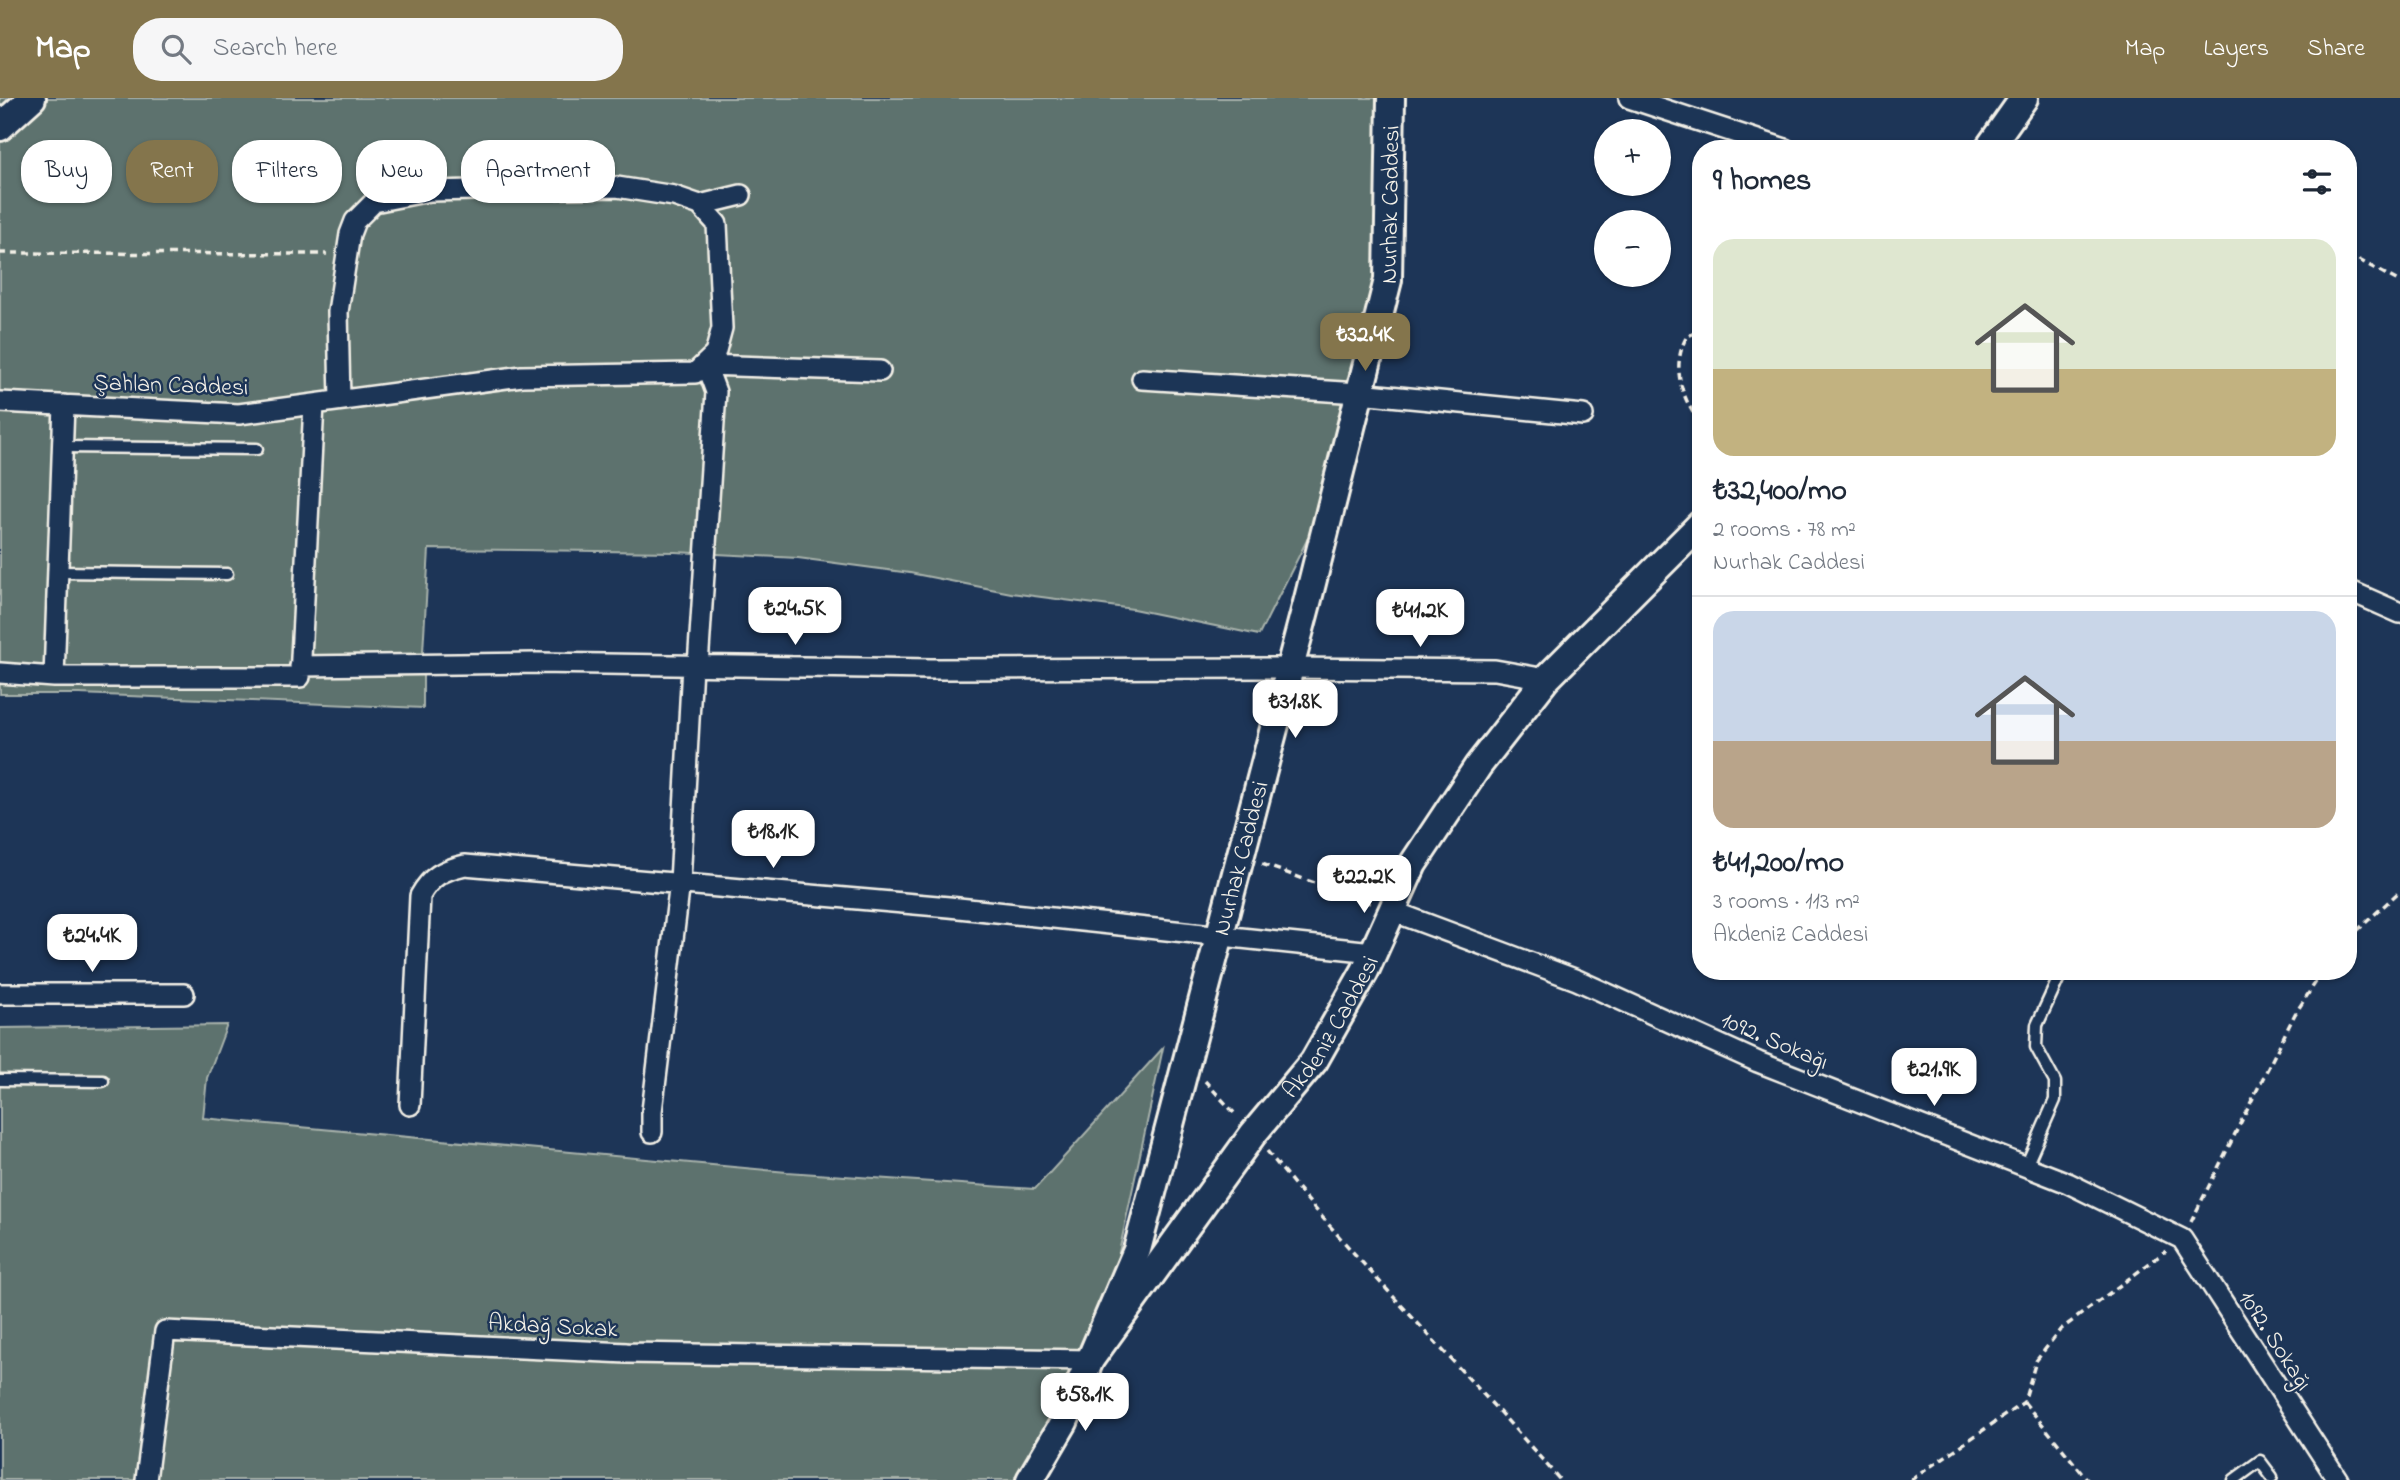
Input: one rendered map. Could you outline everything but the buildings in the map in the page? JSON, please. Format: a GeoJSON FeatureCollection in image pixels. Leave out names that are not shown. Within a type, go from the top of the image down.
{"type":"FeatureCollection","features":[{"type":"Feature","properties":{"kind":"street"},"geometry":{"type":"LineString","coordinates":[[0,127],[32,98]]}},
{"type":"Feature","properties":{"kind":"street","name":"Nurhak Caddesi"},"geometry":{"type":"LineString","coordinates":[[1090,1360],[1136,1250],[1388,280],[1391,98]]}},
{"type":"Feature","properties":{"kind":"street"},"geometry":{"type":"LineString","coordinates":[[1629,98],[1757,140]]}},
{"type":"Feature","properties":{"kind":"street"},"geometry":{"type":"LineString","coordinates":[[1994,140],[2024,98]]}},
{"type":"Feature","properties":{"kind":"street"},"geometry":{"type":"LineString","coordinates":[[340,400],[338,312],[347,254],[355,221],[374,202],[430,191],[617,187],[674,196],[700,205],[717,224],[722,328],[715,354],[706,365],[716,392],[680,882],[652,1111],[652,1132]]}},
{"type":"Feature","properties":{"kind":"street"},"geometry":{"type":"LineString","coordinates":[[700,205],[741,195]]}},
{"type":"Feature","properties":{"kind":"street","name":"Şahlan Caddesi"},"geometry":{"type":"LineString","coordinates":[[0,402],[239,414],[522,376],[695,373],[706,365],[880,371]]}},
{"type":"Feature","properties":{"kind":"street"},"geometry":{"type":"LineString","coordinates":[[1142,379],[1359,393],[1583,415]]}},
{"type":"Feature","properties":{"kind":"street"},"geometry":{"type":"LineString","coordinates":[[0,673],[54,677],[300,677],[314,404]]}},
{"type":"Feature","properties":{"kind":"street"},"geometry":{"type":"LineString","coordinates":[[54,677],[64,405]]}},
{"type":"Feature","properties":{"kind":"street","name":"Akdeniz Caddesi"},"geometry":{"type":"LineString","coordinates":[[1030,1480],[1064,1422],[1090,1360],[1253,1133],[1314,1061],[1373,952],[1413,864],[1478,766],[1546,679],[1692,533]]}},
{"type":"Feature","properties":{"kind":"street"},"geometry":{"type":"LineString","coordinates":[[2357,594],[2400,613]]}},
{"type":"Feature","properties":{"kind":"street"},"geometry":{"type":"LineString","coordinates":[[300,666],[1495,670],[1546,679]]}},
{"type":"Feature","properties":{"kind":"street"},"geometry":{"type":"LineString","coordinates":[[410,1105],[420,896],[428,881],[447,869],[465,865],[680,882],[1219,933],[1373,952]]}},
{"type":"Feature","properties":{"kind":"street","name":"1092. Sokağı"},"geometry":{"type":"LineString","coordinates":[[1392,911],[1577,980],[1758,1062],[2068,1183],[2182,1240],[2338,1480]]}},
{"type":"Feature","properties":{"kind":"street"},"geometry":{"type":"LineString","coordinates":[[0,994],[184,993]]}},
{"type":"Feature","properties":{"kind":"street","name":"Akdağ Sokak"},"geometry":{"type":"LineString","coordinates":[[146,1480],[165,1331],[627,1353],[1090,1360]]}},
{"type":"Feature","properties":{"kind":"lane"},"geometry":{"type":"LineString","coordinates":[[62,447],[257,449]]}},
{"type":"Feature","properties":{"kind":"lane"},"geometry":{"type":"LineString","coordinates":[[58,572],[227,574]]}},
{"type":"Feature","properties":{"kind":"lane"},"geometry":{"type":"LineString","coordinates":[[2026,1166],[2055,1100],[2055,1082],[2036,1047],[2037,1024],[2058,980]]}},
{"type":"Feature","properties":{"kind":"lane"},"geometry":{"type":"LineString","coordinates":[[0,1080],[103,1081]]}},
{"type":"Feature","properties":{"kind":"lane"},"geometry":{"type":"LineString","coordinates":[[2234,1480],[2260,1461],[2272,1479]]}},
{"type":"Feature","properties":{"kind":"path"},"geometry":{"type":"LineString","coordinates":[[0,253],[347,254]]}},
{"type":"Feature","properties":{"kind":"path"},"geometry":{"type":"LineString","coordinates":[[2357,259],[2400,282]]}},
{"type":"Feature","properties":{"kind":"path"},"geometry":{"type":"LineString","coordinates":[[1692,334],[1687,336],[1679,364],[1680,386],[1692,412]]}},
{"type":"Feature","properties":{"kind":"path"},"geometry":{"type":"LineString","coordinates":[[1239,856],[1392,911]]}},
{"type":"Feature","properties":{"kind":"path"},"geometry":{"type":"LineString","coordinates":[[2357,931],[2400,891]]}},
{"type":"Feature","properties":{"kind":"path"},"geometry":{"type":"LineString","coordinates":[[1911,1480],[2024,1402],[2036,1361],[2060,1330],[2182,1240],[2295,1014],[2317,980]]}},
{"type":"Feature","properties":{"kind":"path"},"geometry":{"type":"LineString","coordinates":[[1187,1061],[1253,1133],[1329,1228],[1491,1400],[1560,1480]]}},
{"type":"Feature","properties":{"kind":"path"},"geometry":{"type":"LineString","coordinates":[[2024,1402],[2088,1480]]}},
{"type":"Feature","properties":{"kind":"green space"},"geometry":{"type":"Polygon","coordinates":[[[0,98],[1394,98],[1390,227],[1329,488],[1308,538],[1259,635],[1133,609],[1011,593],[910,573],[798,558],[675,552],[429,549],[423,652],[423,708],[79,694],[0,694],[0,98]]]}},
{"type":"Feature","properties":{"kind":"green space"},"geometry":{"type":"Polygon","coordinates":[[[227,1025],[207,1078],[203,1118],[787,1172],[1035,1189],[1163,1048],[1096,1359],[1032,1480],[0,1480],[0,1028],[227,1025]]]}}]}
